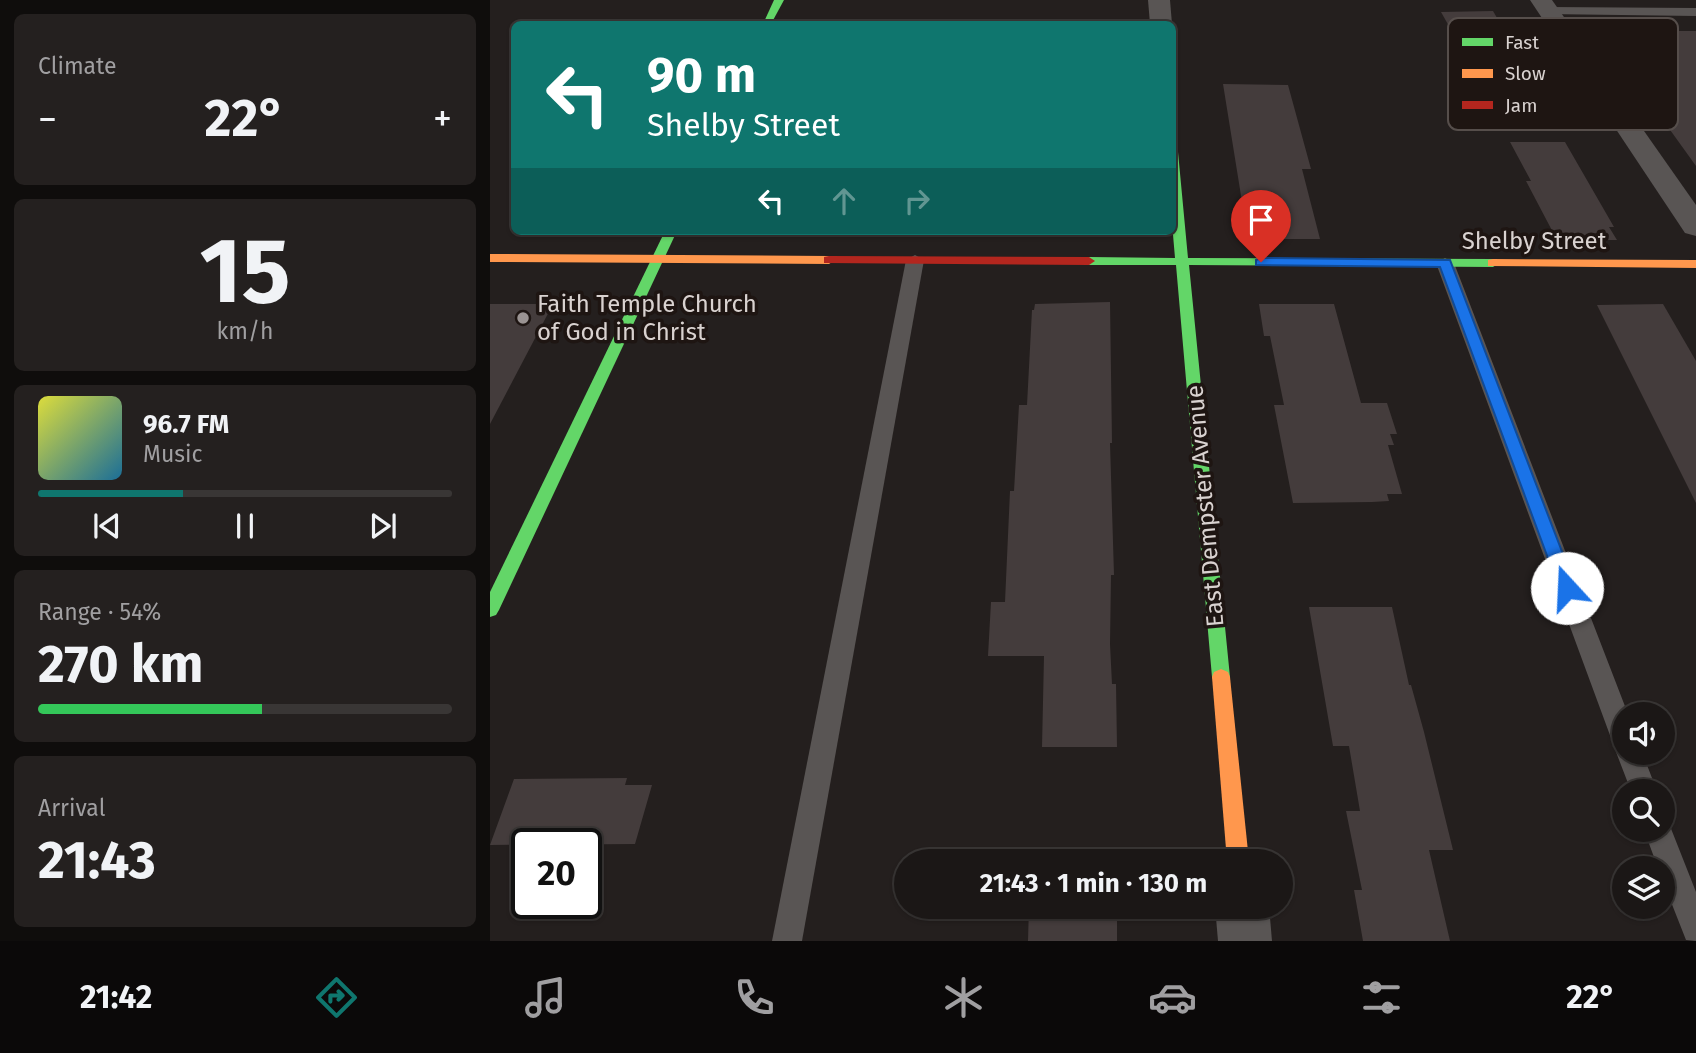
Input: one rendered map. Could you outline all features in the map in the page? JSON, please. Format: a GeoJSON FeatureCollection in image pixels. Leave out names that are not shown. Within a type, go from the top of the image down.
{"type":"FeatureCollection","features":[{"type":"Feature","properties":{"kind":"street"},"geometry":{"type":"LineString","coordinates":[[768,21],[779,0]]}},
{"type":"Feature","properties":{"kind":"street"},"geometry":{"type":"LineString","coordinates":[[1159,0],[1161,21]]}},
{"type":"Feature","properties":{"kind":"street"},"geometry":{"type":"LineString","coordinates":[[1630,130],[1696,227]]}},
{"type":"Feature","properties":{"kind":"street","name":"East Dempster Avenue"},"geometry":{"type":"LineString","coordinates":[[1176,196],[1237,849]]}},
{"type":"Feature","properties":{"kind":"street"},"geometry":{"type":"LineString","coordinates":[[490,610],[669,235]]}},
{"type":"Feature","properties":{"kind":"street","name":"Shelby Street"},"geometry":{"type":"LineString","coordinates":[[490,258],[1696,264]]}},
{"type":"Feature","properties":{"kind":"street"},"geometry":{"type":"LineString","coordinates":[[1243,919],[1245,941]]}},
{"type":"Feature","properties":{"kind":"lane"},"geometry":{"type":"LineString","coordinates":[[1545,6],[1696,12]]}},
{"type":"Feature","properties":{"kind":"lane"},"geometry":{"type":"LineString","coordinates":[[787,941],[915,260]]}},
{"type":"Feature","properties":{"kind":"lane"},"geometry":{"type":"LineString","coordinates":[[1445,263],[1612,706]]}},
{"type":"Feature","properties":{"kind":"lane"},"geometry":{"type":"LineString","coordinates":[[1663,842],[1696,930]]}},
{"type":"Feature","properties":{"kind":"building"},"geometry":{"type":"Polygon","coordinates":[[[1493,11],[1497,18],[1448,18],[1448,24],[1441,12],[1493,11]]]}},
{"type":"Feature","properties":{"kind":"building"},"geometry":{"type":"Polygon","coordinates":[[[1678,31],[1696,31],[1696,166],[1670,130],[1678,130],[1678,31]]]}},
{"type":"Feature","properties":{"kind":"building"},"geometry":{"type":"Polygon","coordinates":[[[1223,84],[1288,85],[1311,169],[1302,169],[1320,239],[1248,239],[1223,84]]]}},
{"type":"Feature","properties":{"kind":"building"},"geometry":{"type":"Polygon","coordinates":[[[1510,142],[1565,142],[1614,227],[1609,227],[1617,240],[1557,240],[1526,181],[1531,181],[1510,142]]]}},
{"type":"Feature","properties":{"kind":"building"},"geometry":{"type":"Polygon","coordinates":[[[1110,302],[1114,575],[1111,575],[1110,644],[1112,684],[1116,684],[1117,747],[1042,747],[1044,656],[988,656],[991,602],[1005,602],[1010,491],[1014,491],[1019,405],[1027,405],[1032,310],[1035,304],[1110,302]]]}},
{"type":"Feature","properties":{"kind":"building"},"geometry":{"type":"Polygon","coordinates":[[[490,304],[553,304],[490,424],[490,304]]]}},
{"type":"Feature","properties":{"kind":"building"},"geometry":{"type":"Polygon","coordinates":[[[1259,304],[1334,304],[1361,403],[1387,403],[1397,434],[1390,434],[1394,445],[1388,445],[1402,494],[1387,494],[1389,501],[1293,503],[1274,405],[1284,405],[1270,336],[1264,336],[1259,304]]]}},
{"type":"Feature","properties":{"kind":"building"},"geometry":{"type":"Polygon","coordinates":[[[1663,304],[1696,361],[1696,503],[1597,305],[1663,304]]]}},
{"type":"Feature","properties":{"kind":"building"},"geometry":{"type":"Polygon","coordinates":[[[1309,607],[1392,607],[1409,685],[1424,732],[1453,850],[1429,850],[1450,941],[1363,941],[1354,890],[1362,890],[1346,811],[1360,811],[1349,746],[1333,746],[1309,607]]]}},
{"type":"Feature","properties":{"kind":"building"},"geometry":{"type":"Polygon","coordinates":[[[627,778],[625,785],[652,785],[635,844],[602,844],[602,828],[511,828],[511,845],[490,845],[514,779],[627,778]]]}},
{"type":"Feature","properties":{"kind":"building"},"geometry":{"type":"Polygon","coordinates":[[[1029,919],[1117,919],[1117,941],[1028,941],[1029,919]]]}},
{"type":"Feature","properties":{"kind":"traffic: fast"},"geometry":{"type":"LineString","coordinates":[[768,21],[779,0]]}},
{"type":"Feature","properties":{"kind":"traffic: fast"},"geometry":{"type":"LineString","coordinates":[[1176,195],[1221,677]]}},
{"type":"Feature","properties":{"kind":"traffic: fast"},"geometry":{"type":"LineString","coordinates":[[490,610],[669,235]]}},
{"type":"Feature","properties":{"kind":"traffic: fast"},"geometry":{"type":"LineString","coordinates":[[1089,261],[1493,263]]}},
{"type":"Feature","properties":{"kind":"traffic: slow"},"geometry":{"type":"LineString","coordinates":[[490,258],[829,260]]}},
{"type":"Feature","properties":{"kind":"traffic: slow"},"geometry":{"type":"LineString","coordinates":[[1493,263],[1696,264]]}},
{"type":"Feature","properties":{"kind":"traffic: slow"},"geometry":{"type":"LineString","coordinates":[[1221,677],[1237,849]]}},
{"type":"Feature","properties":{"kind":"traffic: jam"},"geometry":{"type":"LineString","coordinates":[[829,260],[1089,261]]}},
{"type":"Feature","properties":{"kind":"place","name":"Faith Temple Church of God in Christ"},"geometry":{"type":"Point","coordinates":[523,318]}},
{"type":"Feature","properties":{"kind":"route"},"geometry":{"type":"LineString","coordinates":[[1261,262],[1445,263],[1567,588]]}}]}
